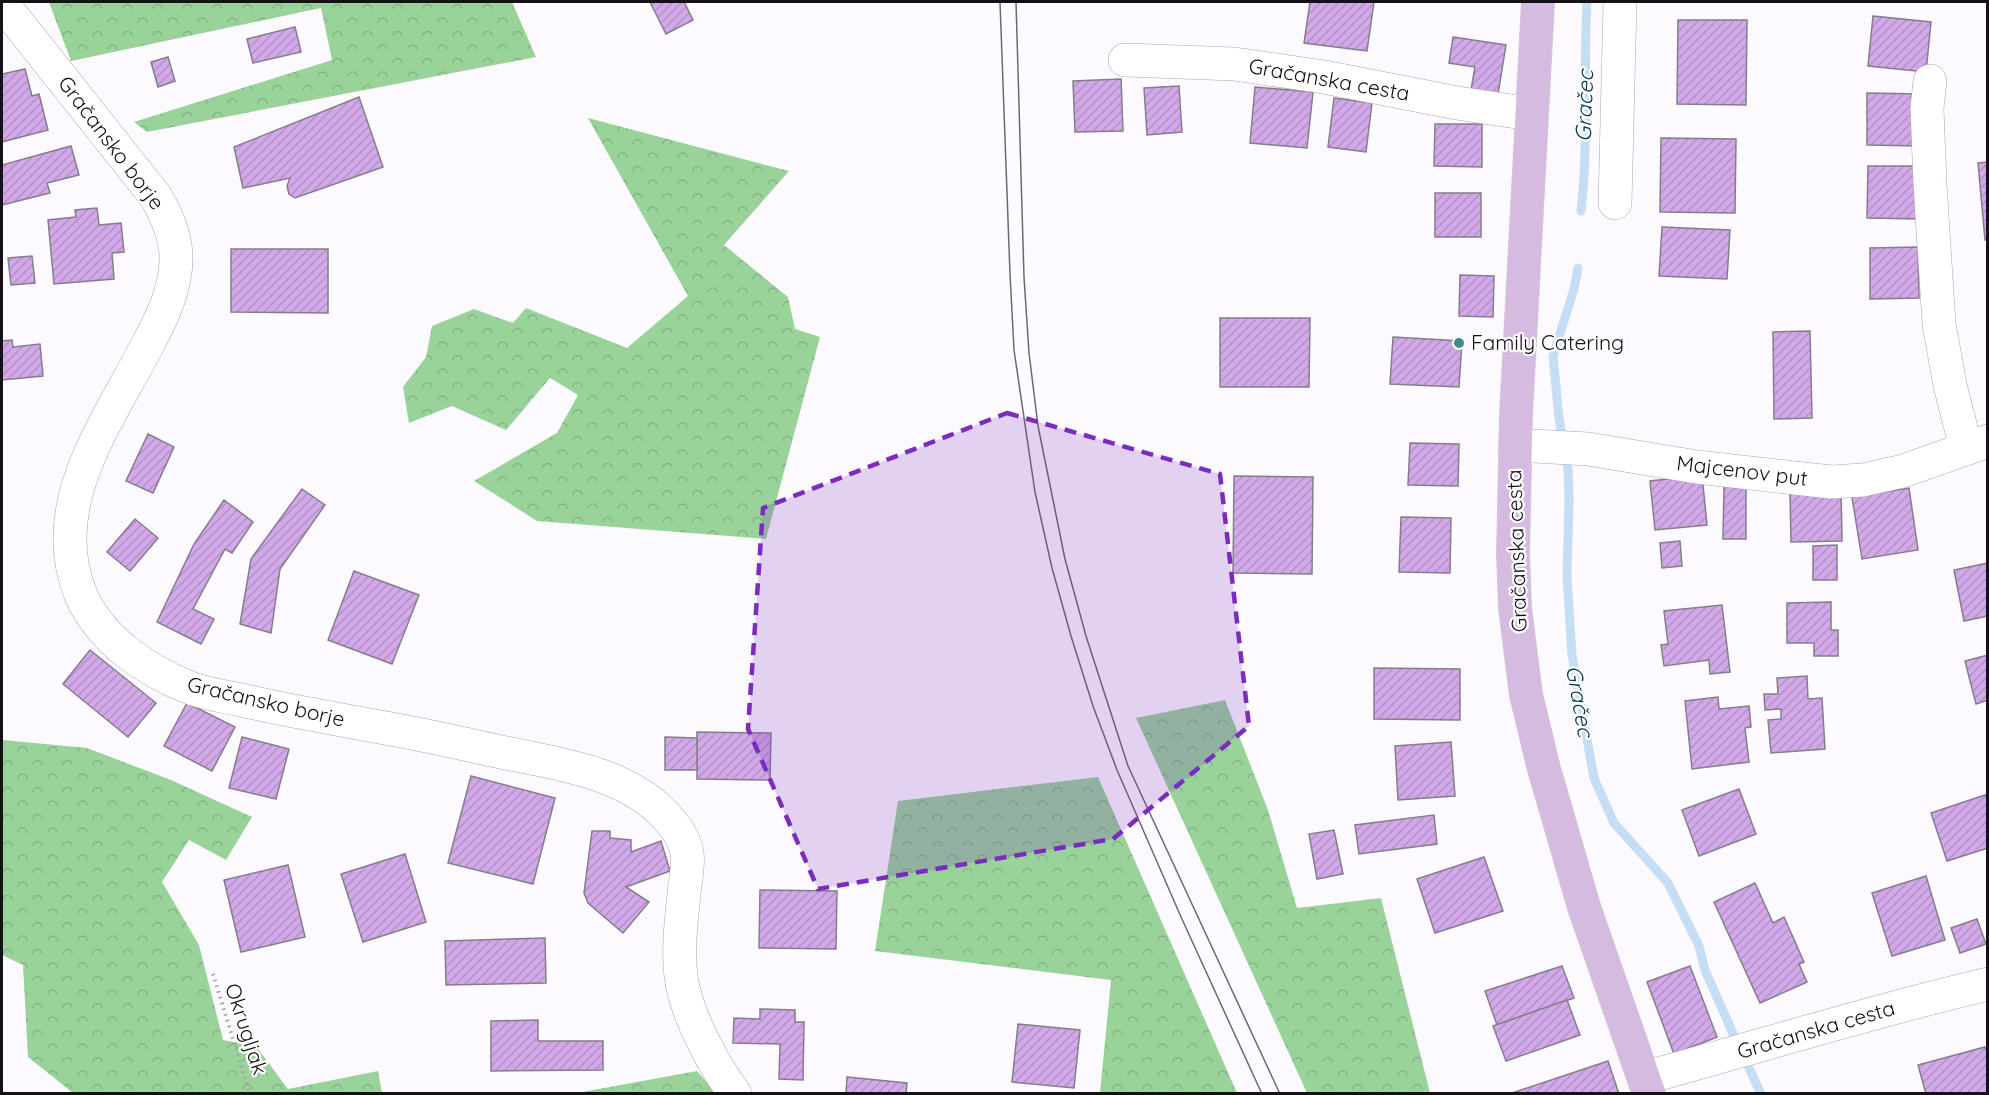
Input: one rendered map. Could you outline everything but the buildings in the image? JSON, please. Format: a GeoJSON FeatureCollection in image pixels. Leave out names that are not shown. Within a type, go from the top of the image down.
{"type":"FeatureCollection","features":[{"type":"Feature","properties":{"kind":"main road","name":"Gračanska cesta"},"geometry":{"type":"LineString","coordinates":[[1538,2],[1515,445],[1515,608],[1526,695],[1544,769],[1584,907],[1646,1086]]}},
{"type":"Feature","properties":{"kind":"street"},"geometry":{"type":"LineString","coordinates":[[1615,202],[1620,2]]}},
{"type":"Feature","properties":{"kind":"street","name":"Gračansko borje"},"geometry":{"type":"LineString","coordinates":[[2,3],[156,197],[168,219],[174,238],[176,257],[170,295],[147,346],[102,425],[82,473],[75,500],[70,548],[82,596],[93,617],[125,651],[146,666],[191,689],[308,715],[443,739],[564,764],[634,791],[662,811],[679,832],[687,852],[680,951],[681,981],[691,1016],[735,1094]]}},
{"type":"Feature","properties":{"kind":"street","name":"Gračanska cesta"},"geometry":{"type":"LineString","coordinates":[[1125,60],[1234,64],[1324,77],[1457,103],[1531,114]]}},
{"type":"Feature","properties":{"kind":"street","name":"Majcenov put"},"geometry":{"type":"LineString","coordinates":[[1515,445],[1588,449],[1697,467],[1831,482],[1863,480],[1903,471],[1977,445],[1950,385],[1939,324],[1930,184],[1928,108],[1930,81]]}},
{"type":"Feature","properties":{"kind":"street","name":"Gračanska cesta"},"geometry":{"type":"LineString","coordinates":[[1646,1086],[1741,1052],[1853,1018],[1988,984]]}},
{"type":"Feature","properties":{"kind":"path","name":"Okrugljak"},"geometry":{"type":"LineString","coordinates":[[213,974],[250,1094]]}},
{"type":"Feature","properties":{"kind":"highlighted area"},"geometry":{"type":"Polygon","coordinates":[[[1007,413],[1220,474],[1249,726],[1113,839],[818,889],[748,729],[763,508],[1007,413]]]}},
{"type":"Feature","properties":{"kind":"green space"},"geometry":{"type":"Polygon","coordinates":[[[49,2],[512,2],[536,57],[147,132],[134,122],[332,60],[321,8],[71,61],[49,2]]]}},
{"type":"Feature","properties":{"kind":"green space"},"geometry":{"type":"Polygon","coordinates":[[[588,118],[789,171],[724,245],[788,297],[795,329],[820,337],[766,539],[537,521],[474,481],[557,433],[578,395],[550,378],[506,430],[452,406],[409,423],[403,387],[426,357],[432,326],[474,309],[513,323],[526,308],[627,348],[688,296],[588,118]]]}},
{"type":"Feature","properties":{"kind":"green space"},"geometry":{"type":"Polygon","coordinates":[[[1225,700],[1268,810],[1297,908],[1381,898],[1430,1093],[1307,1093],[1136,718],[1225,700]]]}},
{"type":"Feature","properties":{"kind":"green space"},"geometry":{"type":"Polygon","coordinates":[[[3,740],[87,748],[171,780],[252,817],[226,860],[189,840],[162,882],[199,945],[223,1040],[256,1046],[288,1089],[378,1071],[382,1093],[73,1093],[28,1057],[23,965],[2,955],[3,740]]]}},
{"type":"Feature","properties":{"kind":"green space"},"geometry":{"type":"Polygon","coordinates":[[[1098,777],[1237,1093],[1100,1093],[1111,980],[875,951],[898,801],[1098,777]]]}},
{"type":"Feature","properties":{"kind":"green space"},"geometry":{"type":"Polygon","coordinates":[[[697,1071],[716,1093],[571,1094],[697,1071]]]}},
{"type":"Feature","properties":{"kind":"waterway","name":"Gračec"},"geometry":{"type":"LineString","coordinates":[[1581,211],[1585,159],[1587,2]]}},
{"type":"Feature","properties":{"kind":"waterway","name":"Gračec"},"geometry":{"type":"LineString","coordinates":[[1578,268],[1574,289],[1553,356],[1559,418],[1568,469],[1567,576],[1572,655],[1594,778],[1614,823],[1668,883],[1699,946],[1705,970],[1738,1045]]}},
{"type":"Feature","properties":{"kind":"waterway","name":"Gračec"},"geometry":{"type":"LineString","coordinates":[[1744,1057],[1761,1094]]}},
{"type":"Feature","properties":{"kind":"tram line"},"geometry":{"type":"LineString","coordinates":[[1000,2],[1014,350],[1035,492],[1052,568],[1093,706],[1117,770],[1262,1094]]}},
{"type":"Feature","properties":{"kind":"tram line"},"geometry":{"type":"LineString","coordinates":[[1016,2],[1024,277],[1029,353],[1038,426],[1065,559],[1086,636],[1128,766],[1280,1094]]}},
{"type":"Feature","properties":{"kind":"place","name":"Family Catering"},"geometry":{"type":"Point","coordinates":[1459,343]}}]}
